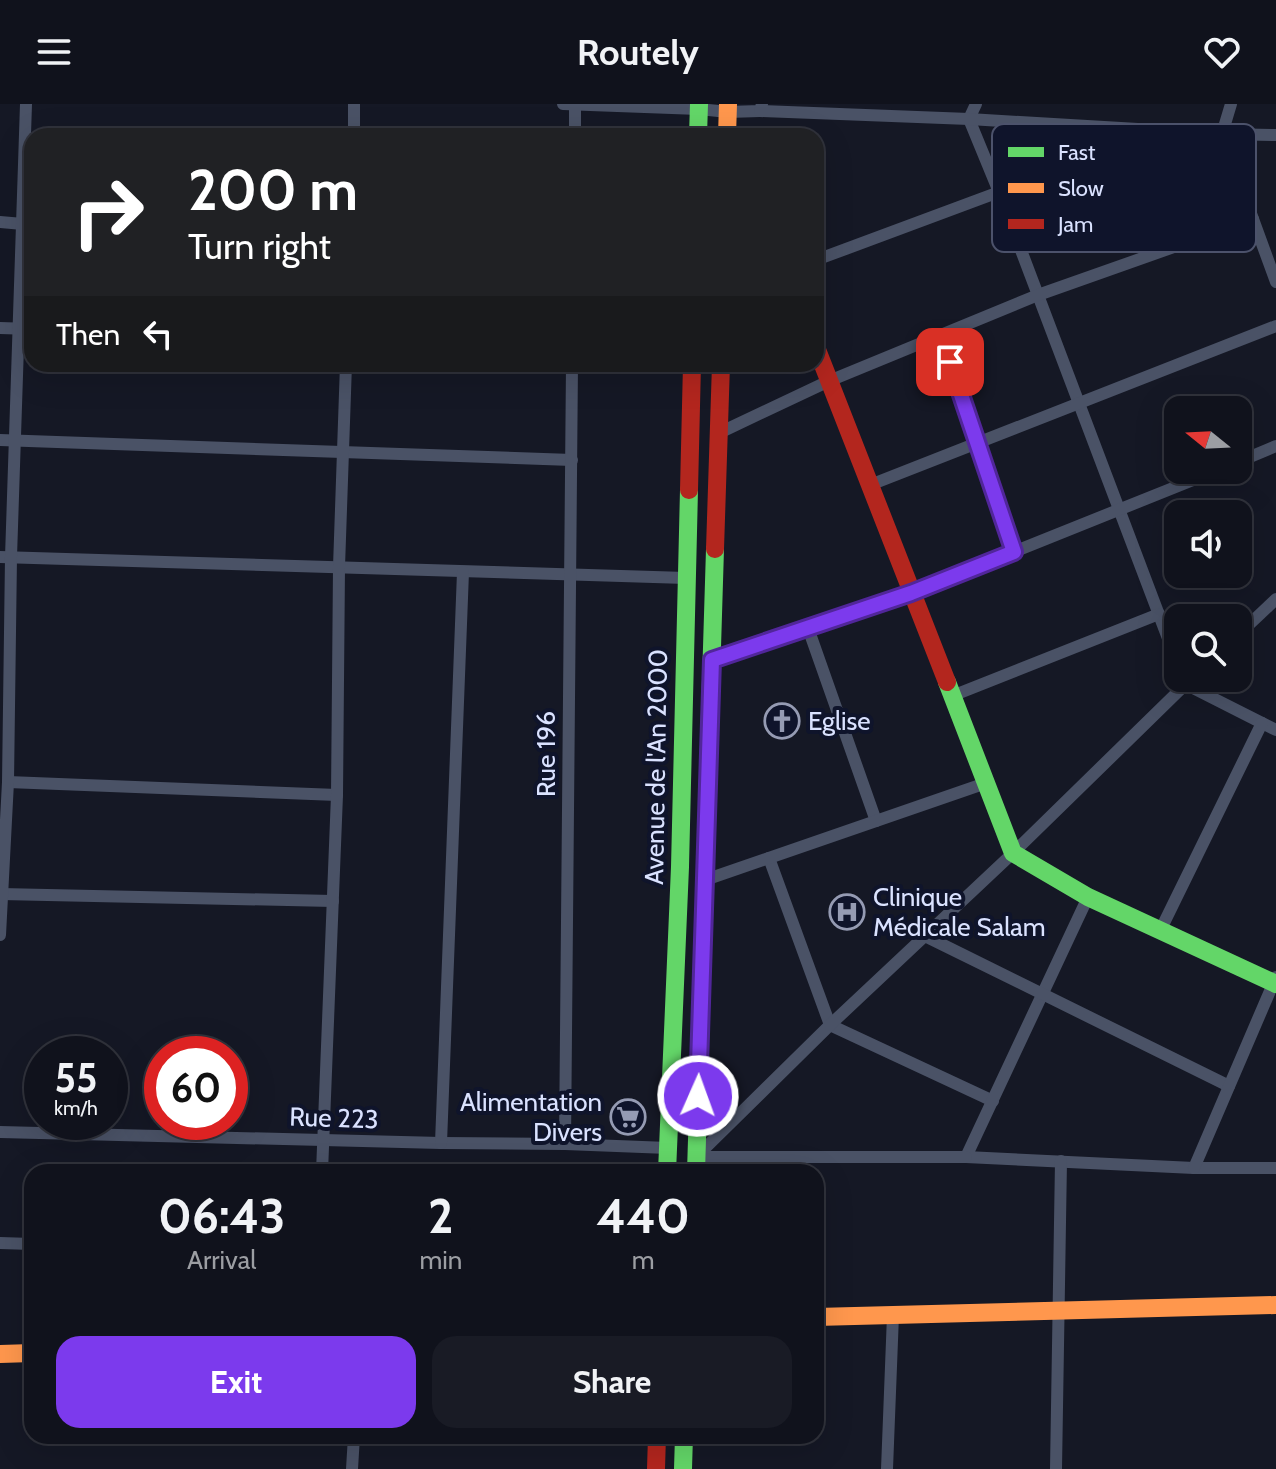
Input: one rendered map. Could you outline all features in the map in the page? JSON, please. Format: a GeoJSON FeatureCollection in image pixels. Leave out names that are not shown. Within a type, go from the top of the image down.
{"type":"FeatureCollection","features":[{"type":"Feature","properties":{"kind":"main road"},"geometry":{"type":"LineString","coordinates":[[698,128],[699,106]]}},
{"type":"Feature","properties":{"kind":"main road"},"geometry":{"type":"LineString","coordinates":[[727,128],[728,108]]}},
{"type":"Feature","properties":{"kind":"main road"},"geometry":{"type":"LineString","coordinates":[[824,368],[1013,853],[1088,897],[1275,981]]}},
{"type":"Feature","properties":{"kind":"main road","name":"Avenue de l'An 2000"},"geometry":{"type":"LineString","coordinates":[[667,1164],[680,867],[692,372]]}},
{"type":"Feature","properties":{"kind":"main road","name":"Avenue de l'An 2000"},"geometry":{"type":"LineString","coordinates":[[696,1164],[721,372]]}},
{"type":"Feature","properties":{"kind":"main road"},"geometry":{"type":"LineString","coordinates":[[824,1317],[1276,1305]]}},
{"type":"Feature","properties":{"kind":"main road"},"geometry":{"type":"LineString","coordinates":[[0,1354],[24,1353]]}},
{"type":"Feature","properties":{"kind":"main road"},"geometry":{"type":"LineString","coordinates":[[656,1469],[657,1444]]}},
{"type":"Feature","properties":{"kind":"main road"},"geometry":{"type":"LineString","coordinates":[[683,1469],[684,1444]]}},
{"type":"Feature","properties":{"kind":"street"},"geometry":{"type":"LineString","coordinates":[[25,128],[26,104]]}},
{"type":"Feature","properties":{"kind":"street"},"geometry":{"type":"LineString","coordinates":[[354,104],[354,128]]}},
{"type":"Feature","properties":{"kind":"street"},"geometry":{"type":"LineString","coordinates":[[563,104],[761,107],[1053,124]]}},
{"type":"Feature","properties":{"kind":"street"},"geometry":{"type":"LineString","coordinates":[[575,104],[575,128]]}},
{"type":"Feature","properties":{"kind":"street"},"geometry":{"type":"LineString","coordinates":[[976,104],[969,119],[992,175]]}},
{"type":"Feature","properties":{"kind":"street"},"geometry":{"type":"LineString","coordinates":[[1225,124],[1231,104]]}},
{"type":"Feature","properties":{"kind":"street"},"geometry":{"type":"LineString","coordinates":[[1256,135],[1276,135]]}},
{"type":"Feature","properties":{"kind":"street"},"geometry":{"type":"LineString","coordinates":[[24,184],[24,259]]}},
{"type":"Feature","properties":{"kind":"street"},"geometry":{"type":"LineString","coordinates":[[824,257],[992,195]]}},
{"type":"Feature","properties":{"kind":"street"},"geometry":{"type":"LineString","coordinates":[[0,222],[23,224]]}},
{"type":"Feature","properties":{"kind":"street"},"geometry":{"type":"LineString","coordinates":[[1256,227],[1276,282]]}},
{"type":"Feature","properties":{"kind":"street"},"geometry":{"type":"LineString","coordinates":[[1022,252],[1164,627]]}},
{"type":"Feature","properties":{"kind":"street"},"geometry":{"type":"LineString","coordinates":[[719,433],[829,381],[1038,295],[1160,252]]}},
{"type":"Feature","properties":{"kind":"street"},"geometry":{"type":"LineString","coordinates":[[870,485],[1276,326]]}},
{"type":"Feature","properties":{"kind":"street"},"geometry":{"type":"LineString","coordinates":[[0,328],[24,328]]}},
{"type":"Feature","properties":{"kind":"street"},"geometry":{"type":"LineString","coordinates":[[941,335],[1014,552]]}},
{"type":"Feature","properties":{"kind":"street"},"geometry":{"type":"LineString","coordinates":[[0,935],[8,782],[6,557],[24,351]]}},
{"type":"Feature","properties":{"kind":"street"},"geometry":{"type":"LineString","coordinates":[[322,1164],[337,795],[339,567],[346,372]]}},
{"type":"Feature","properties":{"kind":"street","name":"Rue 196"},"geometry":{"type":"LineString","coordinates":[[565,1144],[572,372]]}},
{"type":"Feature","properties":{"kind":"street"},"geometry":{"type":"LineString","coordinates":[[0,440],[572,460]]}},
{"type":"Feature","properties":{"kind":"street"},"geometry":{"type":"LineString","coordinates":[[1252,456],[1276,446]]}},
{"type":"Feature","properties":{"kind":"street"},"geometry":{"type":"LineString","coordinates":[[712,660],[911,593],[1183,484]]}},
{"type":"Feature","properties":{"kind":"street"},"geometry":{"type":"LineString","coordinates":[[6,557],[686,578]]}},
{"type":"Feature","properties":{"kind":"street"},"geometry":{"type":"LineString","coordinates":[[441,1143],[463,572]]}},
{"type":"Feature","properties":{"kind":"street"},"geometry":{"type":"LineString","coordinates":[[1252,622],[1276,599]]}},
{"type":"Feature","properties":{"kind":"street"},"geometry":{"type":"LineString","coordinates":[[952,696],[1159,614]]}},
{"type":"Feature","properties":{"kind":"street"},"geometry":{"type":"LineString","coordinates":[[808,628],[876,821]]}},
{"type":"Feature","properties":{"kind":"street"},"geometry":{"type":"LineString","coordinates":[[697,1164],[830,1025],[1013,853],[1175,692]]}},
{"type":"Feature","properties":{"kind":"street"},"geometry":{"type":"LineString","coordinates":[[1208,692],[1276,730]]}},
{"type":"Feature","properties":{"kind":"street"},"geometry":{"type":"LineString","coordinates":[[1160,931],[1262,723]]}},
{"type":"Feature","properties":{"kind":"street"},"geometry":{"type":"LineString","coordinates":[[8,782],[337,795]]}},
{"type":"Feature","properties":{"kind":"street"},"geometry":{"type":"LineString","coordinates":[[705,880],[986,783]]}},
{"type":"Feature","properties":{"kind":"street"},"geometry":{"type":"LineString","coordinates":[[769,858],[830,1025],[993,1101]]}},
{"type":"Feature","properties":{"kind":"street"},"geometry":{"type":"LineString","coordinates":[[1,894],[333,901]]}},
{"type":"Feature","properties":{"kind":"street"},"geometry":{"type":"LineString","coordinates":[[966,1157],[1088,897]]}},
{"type":"Feature","properties":{"kind":"street"},"geometry":{"type":"LineString","coordinates":[[925,936],[1229,1086]]}},
{"type":"Feature","properties":{"kind":"street"},"geometry":{"type":"LineString","coordinates":[[1194,1168],[1275,981]]}},
{"type":"Feature","properties":{"kind":"street","name":"Rue 223"},"geometry":{"type":"LineString","coordinates":[[0,1132],[668,1148]]}},
{"type":"Feature","properties":{"kind":"street"},"geometry":{"type":"LineString","coordinates":[[730,1164],[966,1157],[1194,1168],[1276,1168]]}},
{"type":"Feature","properties":{"kind":"street"},"geometry":{"type":"LineString","coordinates":[[1056,1469],[1061,1161]]}},
{"type":"Feature","properties":{"kind":"street"},"geometry":{"type":"LineString","coordinates":[[0,1243],[24,1244]]}},
{"type":"Feature","properties":{"kind":"street"},"geometry":{"type":"LineString","coordinates":[[887,1469],[893,1315]]}},
{"type":"Feature","properties":{"kind":"street"},"geometry":{"type":"LineString","coordinates":[[352,1469],[354,1444]]}},
{"type":"Feature","properties":{"kind":"traffic: fast"},"geometry":{"type":"LineString","coordinates":[[698,128],[699,104]]}},
{"type":"Feature","properties":{"kind":"traffic: fast"},"geometry":{"type":"LineString","coordinates":[[667,1164],[680,867],[689,490]]}},
{"type":"Feature","properties":{"kind":"traffic: fast"},"geometry":{"type":"LineString","coordinates":[[696,1164],[715,549]]}},
{"type":"Feature","properties":{"kind":"traffic: fast"},"geometry":{"type":"LineString","coordinates":[[947,682],[1013,853],[1088,897],[1276,984]]}},
{"type":"Feature","properties":{"kind":"traffic: fast"},"geometry":{"type":"LineString","coordinates":[[683,1469],[684,1444]]}},
{"type":"Feature","properties":{"kind":"traffic: slow"},"geometry":{"type":"LineString","coordinates":[[727,128],[728,104]]}},
{"type":"Feature","properties":{"kind":"traffic: slow"},"geometry":{"type":"LineString","coordinates":[[824,1317],[1276,1305]]}},
{"type":"Feature","properties":{"kind":"traffic: slow"},"geometry":{"type":"LineString","coordinates":[[0,1354],[24,1353]]}},
{"type":"Feature","properties":{"kind":"traffic: jam"},"geometry":{"type":"LineString","coordinates":[[824,367],[947,682]]}},
{"type":"Feature","properties":{"kind":"traffic: jam"},"geometry":{"type":"LineString","coordinates":[[689,490],[692,372]]}},
{"type":"Feature","properties":{"kind":"traffic: jam"},"geometry":{"type":"LineString","coordinates":[[715,549],[721,372]]}},
{"type":"Feature","properties":{"kind":"traffic: jam"},"geometry":{"type":"LineString","coordinates":[[656,1469],[657,1444]]}},
{"type":"Feature","properties":{"kind":"place","name":"Eglise"},"geometry":{"type":"Point","coordinates":[782,721]}},
{"type":"Feature","properties":{"kind":"place","name":"Clinique Médicale Salam"},"geometry":{"type":"Point","coordinates":[847,912]}},
{"type":"Feature","properties":{"kind":"place","name":"Alimentation Divers"},"geometry":{"type":"Point","coordinates":[628,1117]}},
{"type":"Feature","properties":{"kind":"route"},"geometry":{"type":"LineString","coordinates":[[698,1096],[712,660],[911,593],[1014,552],[950,362]]}}]}
